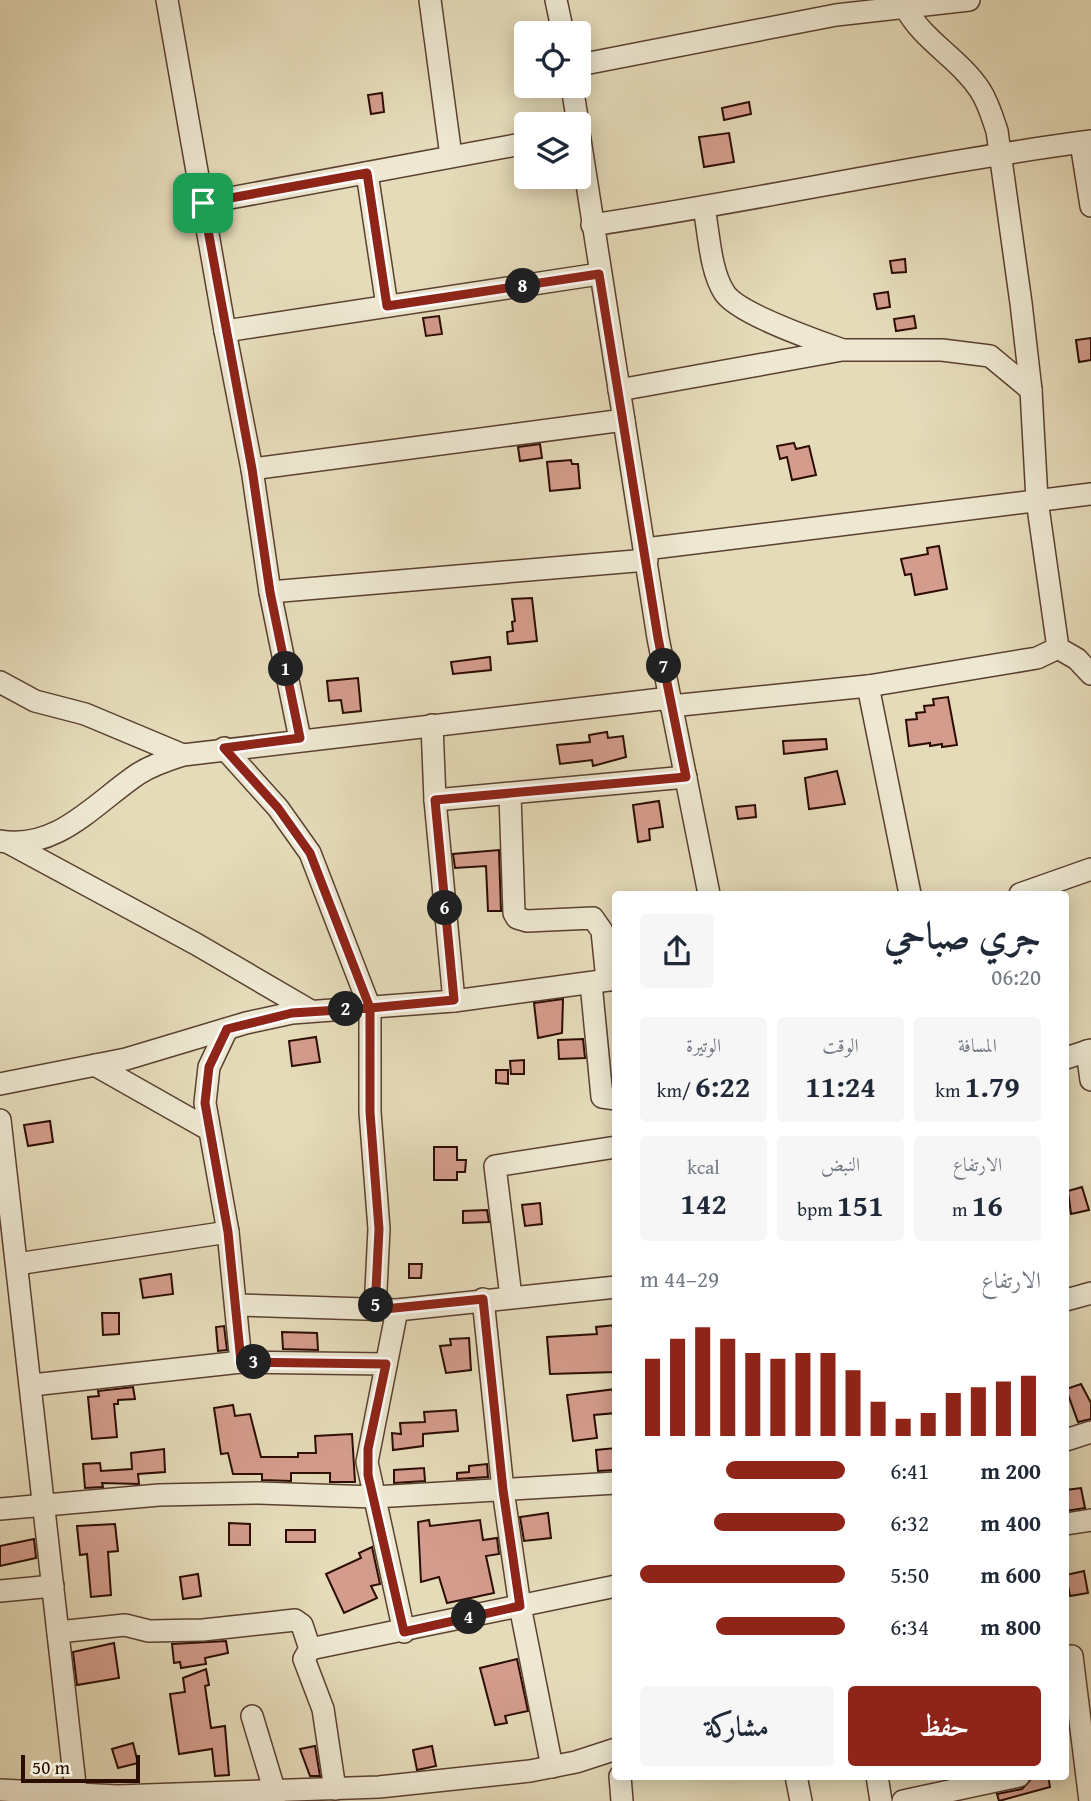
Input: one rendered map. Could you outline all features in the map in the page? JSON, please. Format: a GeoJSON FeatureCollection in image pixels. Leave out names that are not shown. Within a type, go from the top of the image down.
{"type":"FeatureCollection","features":[{"type":"Feature","properties":{"kind":"street"},"geometry":{"type":"LineString","coordinates":[[167,0],[252,469],[270,592],[300,738]]}},
{"type":"Feature","properties":{"kind":"street"},"geometry":{"type":"LineString","coordinates":[[430,0],[451,156]]}},
{"type":"Feature","properties":{"kind":"street"},"geometry":{"type":"LineString","coordinates":[[591,63],[789,23],[969,0]]}},
{"type":"Feature","properties":{"kind":"street"},"geometry":{"type":"LineString","coordinates":[[555,2],[560,21]]}},
{"type":"Feature","properties":{"kind":"street"},"geometry":{"type":"LineString","coordinates":[[905,7],[916,25],[979,88],[990,108],[1001,155],[1031,390],[1037,500],[1058,648]]}},
{"type":"Feature","properties":{"kind":"street"},"geometry":{"type":"LineString","coordinates":[[592,225],[704,208],[888,173],[1086,142],[1091,206]]}},
{"type":"Feature","properties":{"kind":"street"},"geometry":{"type":"LineString","coordinates":[[203,203],[514,145]]}},
{"type":"Feature","properties":{"kind":"street"},"geometry":{"type":"LineString","coordinates":[[367,173],[387,306]]}},
{"type":"Feature","properties":{"kind":"street"},"geometry":{"type":"LineString","coordinates":[[587,189],[671,702],[708,891]]}},
{"type":"Feature","properties":{"kind":"street"},"geometry":{"type":"LineString","coordinates":[[704,208],[719,283],[725,295],[774,323],[842,350]]}},
{"type":"Feature","properties":{"kind":"street"},"geometry":{"type":"LineString","coordinates":[[225,331],[599,274]]}},
{"type":"Feature","properties":{"kind":"street"},"geometry":{"type":"LineString","coordinates":[[619,390],[842,350],[969,351],[990,356],[1031,390]]}},
{"type":"Feature","properties":{"kind":"street"},"geometry":{"type":"LineString","coordinates":[[252,469],[624,420]]}},
{"type":"Feature","properties":{"kind":"street"},"geometry":{"type":"LineString","coordinates":[[270,592],[646,555],[1091,494]]}},
{"type":"Feature","properties":{"kind":"street"},"geometry":{"type":"LineString","coordinates":[[1058,648],[1077,659],[1091,674]]}},
{"type":"Feature","properties":{"kind":"street"},"geometry":{"type":"LineString","coordinates":[[5,842],[62,831],[138,774],[183,755],[300,738],[869,686],[1037,658],[1058,648]]}},
{"type":"Feature","properties":{"kind":"street"},"geometry":{"type":"LineString","coordinates":[[0,682],[36,701],[85,714],[183,755]]}},
{"type":"Feature","properties":{"kind":"street"},"geometry":{"type":"LineString","coordinates":[[869,686],[909,891]]}},
{"type":"Feature","properties":{"kind":"street"},"geometry":{"type":"LineString","coordinates":[[432,725],[435,800],[454,1000]]}},
{"type":"Feature","properties":{"kind":"street"},"geometry":{"type":"LineString","coordinates":[[224,748],[285,815],[310,853],[370,1008],[370,1112],[386,1310],[386,1364],[368,1449],[368,1475],[404,1632]]}},
{"type":"Feature","properties":{"kind":"street"},"geometry":{"type":"LineString","coordinates":[[435,800],[686,777]]}},
{"type":"Feature","properties":{"kind":"street"},"geometry":{"type":"LineString","coordinates":[[510,795],[514,913],[517,918],[527,921],[593,918],[602,930],[605,981],[602,1097],[612,1098]]}},
{"type":"Feature","properties":{"kind":"street"},"geometry":{"type":"LineString","coordinates":[[5,842],[197,944],[311,1011]]}},
{"type":"Feature","properties":{"kind":"street"},"geometry":{"type":"LineString","coordinates":[[1029,891],[1091,869]]}},
{"type":"Feature","properties":{"kind":"street"},"geometry":{"type":"LineString","coordinates":[[0,1084],[95,1065],[227,1029],[311,1011],[454,1000],[605,981]]}},
{"type":"Feature","properties":{"kind":"street"},"geometry":{"type":"LineString","coordinates":[[227,1029],[209,1067],[205,1084],[208,1129],[228,1232],[241,1362]]}},
{"type":"Feature","properties":{"kind":"street"},"geometry":{"type":"LineString","coordinates":[[1069,1057],[1089,1050],[1091,1080]]}},
{"type":"Feature","properties":{"kind":"street"},"geometry":{"type":"LineString","coordinates":[[95,1065],[208,1129]]}},
{"type":"Feature","properties":{"kind":"street"},"geometry":{"type":"LineString","coordinates":[[0,1120],[17,1265],[10,1300],[32,1385],[76,1793]]}},
{"type":"Feature","properties":{"kind":"street"},"geometry":{"type":"LineString","coordinates":[[511,1297],[495,1166],[612,1148]]}},
{"type":"Feature","properties":{"kind":"street"},"geometry":{"type":"LineString","coordinates":[[17,1265],[228,1232]]}},
{"type":"Feature","properties":{"kind":"street"},"geometry":{"type":"LineString","coordinates":[[237,1305],[386,1310],[612,1287]]}},
{"type":"Feature","properties":{"kind":"street"},"geometry":{"type":"LineString","coordinates":[[1069,1299],[1091,1293]]}},
{"type":"Feature","properties":{"kind":"street"},"geometry":{"type":"LineString","coordinates":[[483,1299],[503,1490],[520,1606],[552,1766]]}},
{"type":"Feature","properties":{"kind":"street"},"geometry":{"type":"LineString","coordinates":[[32,1385],[241,1362],[386,1364]]}},
{"type":"Feature","properties":{"kind":"street"},"geometry":{"type":"LineString","coordinates":[[1069,1439],[1091,1432]]}},
{"type":"Feature","properties":{"kind":"street"},"geometry":{"type":"LineString","coordinates":[[0,1509],[212,1493],[374,1497],[612,1483]]}},
{"type":"Feature","properties":{"kind":"street"},"geometry":{"type":"LineString","coordinates":[[1069,1524],[1091,1520]]}},
{"type":"Feature","properties":{"kind":"street"},"geometry":{"type":"LineString","coordinates":[[0,1591],[53,1586]]}},
{"type":"Feature","properties":{"kind":"street"},"geometry":{"type":"LineString","coordinates":[[335,1789],[323,1709],[304,1659],[310,1649],[404,1632],[612,1587]]}},
{"type":"Feature","properties":{"kind":"street"},"geometry":{"type":"LineString","coordinates":[[58,1632],[125,1625],[149,1631],[203,1630],[295,1620],[302,1625],[310,1649]]}},
{"type":"Feature","properties":{"kind":"street"},"geometry":{"type":"LineString","coordinates":[[1076,1655],[1084,1778]]}},
{"type":"Feature","properties":{"kind":"street"},"geometry":{"type":"LineString","coordinates":[[252,1716],[274,1795]]}},
{"type":"Feature","properties":{"kind":"street"},"geometry":{"type":"LineString","coordinates":[[0,1790],[76,1793],[118,1799],[274,1795],[335,1789],[380,1794],[552,1766],[612,1750]]}},
{"type":"Feature","properties":{"kind":"street"},"geometry":{"type":"LineString","coordinates":[[620,1780],[622,1801]]}},
{"type":"Feature","properties":{"kind":"street"},"geometry":{"type":"LineString","coordinates":[[797,1780],[801,1801]]}},
{"type":"Feature","properties":{"kind":"street"},"geometry":{"type":"LineString","coordinates":[[878,1780],[881,1801]]}},
{"type":"Feature","properties":{"kind":"street"},"geometry":{"type":"LineString","coordinates":[[903,1801],[1000,1780]]}},
{"type":"Feature","properties":{"kind":"building"},"geometry":{"type":"Polygon","coordinates":[[[382,93],[384,112],[371,114],[368,95],[382,93]]]}},
{"type":"Feature","properties":{"kind":"building"},"geometry":{"type":"Polygon","coordinates":[[[749,102],[751,114],[724,120],[722,108],[749,102]]]}},
{"type":"Feature","properties":{"kind":"building"},"geometry":{"type":"Polygon","coordinates":[[[729,133],[734,162],[704,167],[699,137],[729,133]]]}},
{"type":"Feature","properties":{"kind":"building"},"geometry":{"type":"Polygon","coordinates":[[[905,259],[906,272],[892,273],[890,261],[905,259]]]}},
{"type":"Feature","properties":{"kind":"building"},"geometry":{"type":"Polygon","coordinates":[[[888,292],[890,307],[877,309],[874,294],[888,292]]]}},
{"type":"Feature","properties":{"kind":"building"},"geometry":{"type":"Polygon","coordinates":[[[439,316],[442,334],[426,336],[423,318],[439,316]]]}},
{"type":"Feature","properties":{"kind":"building"},"geometry":{"type":"Polygon","coordinates":[[[914,316],[916,328],[896,331],[894,319],[914,316]]]}},
{"type":"Feature","properties":{"kind":"building"},"geometry":{"type":"Polygon","coordinates":[[[1091,338],[1091,360],[1079,362],[1076,340],[1091,338]]]}},
{"type":"Feature","properties":{"kind":"building"},"geometry":{"type":"Polygon","coordinates":[[[794,443],[796,449],[809,446],[816,475],[792,480],[787,457],[780,459],[777,446],[794,443]]]}},
{"type":"Feature","properties":{"kind":"building"},"geometry":{"type":"Polygon","coordinates":[[[540,444],[542,458],[520,461],[518,447],[540,444]]]}},
{"type":"Feature","properties":{"kind":"building"},"geometry":{"type":"Polygon","coordinates":[[[571,460],[572,464],[578,464],[580,488],[550,491],[547,462],[571,460]]]}},
{"type":"Feature","properties":{"kind":"building"},"geometry":{"type":"Polygon","coordinates":[[[939,546],[947,589],[915,595],[911,574],[905,575],[901,559],[928,554],[927,548],[939,546]]]}},
{"type":"Feature","properties":{"kind":"building"},"geometry":{"type":"Polygon","coordinates":[[[532,598],[537,641],[508,644],[507,632],[513,631],[512,622],[515,621],[512,599],[532,598]]]}},
{"type":"Feature","properties":{"kind":"building"},"geometry":{"type":"Polygon","coordinates":[[[490,657],[491,670],[453,674],[451,662],[490,657]]]}},
{"type":"Feature","properties":{"kind":"building"},"geometry":{"type":"Polygon","coordinates":[[[358,678],[361,711],[343,713],[341,700],[329,701],[327,681],[358,678]]]}},
{"type":"Feature","properties":{"kind":"building"},"geometry":{"type":"Polygon","coordinates":[[[948,697],[957,745],[942,747],[942,744],[930,746],[930,743],[909,746],[906,720],[917,719],[916,713],[925,712],[924,706],[934,705],[933,699],[948,697]]]}},
{"type":"Feature","properties":{"kind":"building"},"geometry":{"type":"Polygon","coordinates":[[[607,732],[608,738],[623,736],[626,757],[593,766],[592,760],[560,764],[557,745],[590,742],[589,735],[607,732]]]}},
{"type":"Feature","properties":{"kind":"building"},"geometry":{"type":"Polygon","coordinates":[[[826,739],[827,749],[784,754],[783,741],[826,739]]]}},
{"type":"Feature","properties":{"kind":"building"},"geometry":{"type":"Polygon","coordinates":[[[837,771],[845,804],[809,809],[805,778],[837,771]]]}},
{"type":"Feature","properties":{"kind":"building"},"geometry":{"type":"Polygon","coordinates":[[[659,801],[663,827],[649,829],[650,840],[638,842],[633,805],[659,801]]]}},
{"type":"Feature","properties":{"kind":"building"},"geometry":{"type":"Polygon","coordinates":[[[755,805],[756,817],[738,819],[736,807],[755,805]]]}},
{"type":"Feature","properties":{"kind":"building"},"geometry":{"type":"Polygon","coordinates":[[[499,850],[501,911],[488,911],[486,866],[455,868],[453,854],[499,850]]]}},
{"type":"Feature","properties":{"kind":"building"},"geometry":{"type":"Polygon","coordinates":[[[563,999],[562,1033],[538,1038],[534,1003],[563,999]]]}},
{"type":"Feature","properties":{"kind":"building"},"geometry":{"type":"Polygon","coordinates":[[[316,1037],[320,1062],[292,1066],[289,1041],[316,1037]]]}},
{"type":"Feature","properties":{"kind":"building"},"geometry":{"type":"Polygon","coordinates":[[[583,1039],[585,1058],[559,1059],[558,1040],[583,1039]]]}},
{"type":"Feature","properties":{"kind":"building"},"geometry":{"type":"Polygon","coordinates":[[[524,1060],[524,1074],[511,1074],[510,1061],[524,1060]]]}},
{"type":"Feature","properties":{"kind":"building"},"geometry":{"type":"Polygon","coordinates":[[[496,1070],[508,1070],[508,1084],[496,1083],[496,1070]]]}},
{"type":"Feature","properties":{"kind":"building"},"geometry":{"type":"Polygon","coordinates":[[[50,1121],[53,1142],[28,1146],[24,1125],[50,1121]]]}},
{"type":"Feature","properties":{"kind":"building"},"geometry":{"type":"Polygon","coordinates":[[[434,1147],[457,1147],[457,1160],[466,1160],[465,1172],[457,1172],[457,1180],[434,1180],[434,1147]]]}},
{"type":"Feature","properties":{"kind":"building"},"geometry":{"type":"Polygon","coordinates":[[[1082,1187],[1089,1210],[1071,1214],[1069,1191],[1082,1187]]]}},
{"type":"Feature","properties":{"kind":"building"},"geometry":{"type":"Polygon","coordinates":[[[540,1203],[542,1224],[525,1226],[522,1205],[540,1203]]]}},
{"type":"Feature","properties":{"kind":"building"},"geometry":{"type":"Polygon","coordinates":[[[487,1210],[489,1222],[463,1223],[463,1211],[487,1210]]]}},
{"type":"Feature","properties":{"kind":"building"},"geometry":{"type":"Polygon","coordinates":[[[409,1264],[422,1264],[421,1278],[409,1278],[409,1264]]]}},
{"type":"Feature","properties":{"kind":"building"},"geometry":{"type":"Polygon","coordinates":[[[171,1274],[173,1294],[143,1298],[140,1279],[171,1274]]]}},
{"type":"Feature","properties":{"kind":"building"},"geometry":{"type":"Polygon","coordinates":[[[102,1313],[119,1313],[119,1334],[103,1335],[102,1313]]]}},
{"type":"Feature","properties":{"kind":"building"},"geometry":{"type":"Polygon","coordinates":[[[612,1325],[612,1372],[550,1374],[547,1337],[597,1334],[596,1327],[612,1325]]]}},
{"type":"Feature","properties":{"kind":"building"},"geometry":{"type":"Polygon","coordinates":[[[224,1326],[227,1350],[218,1351],[216,1327],[224,1326]]]}},
{"type":"Feature","properties":{"kind":"building"},"geometry":{"type":"Polygon","coordinates":[[[282,1332],[317,1333],[318,1350],[283,1349],[282,1332]]]}},
{"type":"Feature","properties":{"kind":"building"},"geometry":{"type":"Polygon","coordinates":[[[469,1338],[471,1370],[446,1373],[440,1346],[451,1345],[450,1339],[469,1338]]]}},
{"type":"Feature","properties":{"kind":"building"},"geometry":{"type":"Polygon","coordinates":[[[1081,1384],[1091,1403],[1091,1419],[1078,1422],[1069,1397],[1069,1388],[1081,1384]]]}},
{"type":"Feature","properties":{"kind":"building"},"geometry":{"type":"Polygon","coordinates":[[[133,1387],[135,1399],[118,1400],[118,1404],[114,1404],[117,1437],[92,1439],[88,1397],[99,1396],[98,1391],[133,1387]]]}},
{"type":"Feature","properties":{"kind":"building"},"geometry":{"type":"Polygon","coordinates":[[[612,1389],[612,1413],[594,1415],[597,1438],[573,1441],[567,1395],[612,1389]]]}},
{"type":"Feature","properties":{"kind":"building"},"geometry":{"type":"Polygon","coordinates":[[[233,1405],[235,1416],[250,1414],[261,1457],[298,1457],[298,1453],[316,1453],[315,1436],[352,1434],[355,1482],[330,1482],[330,1473],[291,1473],[291,1481],[262,1480],[262,1474],[233,1474],[228,1453],[221,1454],[214,1408],[233,1405]]]}},
{"type":"Feature","properties":{"kind":"building"},"geometry":{"type":"Polygon","coordinates":[[[456,1410],[458,1431],[423,1434],[423,1446],[393,1450],[392,1433],[401,1434],[400,1423],[425,1422],[424,1412],[456,1410]]]}},
{"type":"Feature","properties":{"kind":"building"},"geometry":{"type":"Polygon","coordinates":[[[612,1448],[612,1470],[598,1471],[596,1450],[612,1448]]]}},
{"type":"Feature","properties":{"kind":"building"},"geometry":{"type":"Polygon","coordinates":[[[164,1449],[165,1472],[138,1474],[139,1484],[102,1483],[103,1487],[85,1488],[83,1464],[100,1463],[101,1471],[132,1469],[131,1453],[164,1449]]]}},
{"type":"Feature","properties":{"kind":"building"},"geometry":{"type":"Polygon","coordinates":[[[487,1464],[488,1477],[457,1479],[457,1473],[469,1472],[469,1466],[487,1464]]]}},
{"type":"Feature","properties":{"kind":"building"},"geometry":{"type":"Polygon","coordinates":[[[424,1468],[425,1481],[394,1483],[394,1470],[424,1468]]]}},
{"type":"Feature","properties":{"kind":"building"},"geometry":{"type":"Polygon","coordinates":[[[1081,1488],[1085,1508],[1069,1511],[1069,1490],[1081,1488]]]}},
{"type":"Feature","properties":{"kind":"building"},"geometry":{"type":"Polygon","coordinates":[[[548,1513],[551,1538],[524,1541],[520,1517],[548,1513]]]}},
{"type":"Feature","properties":{"kind":"building"},"geometry":{"type":"Polygon","coordinates":[[[429,1520],[430,1526],[480,1520],[483,1540],[497,1538],[499,1554],[486,1556],[494,1593],[447,1603],[439,1577],[421,1582],[418,1522],[429,1520]]]}},
{"type":"Feature","properties":{"kind":"building"},"geometry":{"type":"Polygon","coordinates":[[[229,1523],[250,1524],[250,1545],[229,1545],[229,1523]]]}},
{"type":"Feature","properties":{"kind":"building"},"geometry":{"type":"Polygon","coordinates":[[[115,1524],[118,1551],[108,1552],[111,1595],[91,1597],[87,1554],[80,1555],[77,1526],[115,1524]]]}},
{"type":"Feature","properties":{"kind":"building"},"geometry":{"type":"Polygon","coordinates":[[[286,1530],[315,1530],[315,1542],[286,1542],[286,1530]]]}},
{"type":"Feature","properties":{"kind":"building"},"geometry":{"type":"Polygon","coordinates":[[[34,1539],[36,1558],[0,1566],[0,1546],[34,1539]]]}},
{"type":"Feature","properties":{"kind":"building"},"geometry":{"type":"Polygon","coordinates":[[[372,1547],[380,1584],[371,1586],[377,1598],[344,1613],[326,1574],[361,1558],[359,1553],[372,1547]]]}},
{"type":"Feature","properties":{"kind":"building"},"geometry":{"type":"Polygon","coordinates":[[[1084,1571],[1088,1593],[1070,1596],[1069,1574],[1084,1571]]]}},
{"type":"Feature","properties":{"kind":"building"},"geometry":{"type":"Polygon","coordinates":[[[198,1574],[201,1596],[183,1599],[180,1577],[198,1574]]]}},
{"type":"Feature","properties":{"kind":"building"},"geometry":{"type":"Polygon","coordinates":[[[226,1641],[228,1653],[205,1658],[206,1664],[181,1668],[180,1662],[174,1663],[172,1644],[226,1641]]]}},
{"type":"Feature","properties":{"kind":"building"},"geometry":{"type":"Polygon","coordinates":[[[114,1643],[119,1678],[77,1685],[73,1652],[114,1643]]]}},
{"type":"Feature","properties":{"kind":"building"},"geometry":{"type":"Polygon","coordinates":[[[517,1659],[528,1711],[505,1716],[507,1723],[495,1725],[480,1668],[517,1659]]]}},
{"type":"Feature","properties":{"kind":"building"},"geometry":{"type":"Polygon","coordinates":[[[206,1669],[209,1685],[205,1686],[211,1728],[225,1726],[229,1775],[215,1776],[212,1749],[179,1754],[170,1694],[185,1692],[183,1678],[206,1669]]]}},
{"type":"Feature","properties":{"kind":"building"},"geometry":{"type":"Polygon","coordinates":[[[133,1743],[138,1763],[118,1768],[112,1749],[133,1743]]]}},
{"type":"Feature","properties":{"kind":"building"},"geometry":{"type":"Polygon","coordinates":[[[315,1746],[320,1776],[310,1776],[300,1749],[315,1746]]]}},
{"type":"Feature","properties":{"kind":"building"},"geometry":{"type":"Polygon","coordinates":[[[432,1746],[436,1766],[417,1770],[413,1750],[432,1746]]]}},
{"type":"Feature","properties":{"kind":"building"},"geometry":{"type":"Polygon","coordinates":[[[1030,1780],[1049,1780],[1050,1787],[999,1801],[997,1794],[1022,1789],[1030,1780]]]}},
{"type":"Feature","properties":{"kind":"route"},"geometry":{"type":"LineString","coordinates":[[203,203],[252,469],[270,592],[300,738],[224,748],[297,831],[310,853],[370,1008],[292,1013],[227,1029],[209,1067],[205,1084],[208,1129],[228,1232],[241,1362],[386,1364],[367,1462],[404,1632],[520,1606],[503,1490],[483,1299],[397,1310],[375,1310],[379,1229],[370,1112],[370,1008],[454,1000],[435,800],[686,777],[658,638],[599,274],[387,306],[367,173],[203,203]]}}]}
